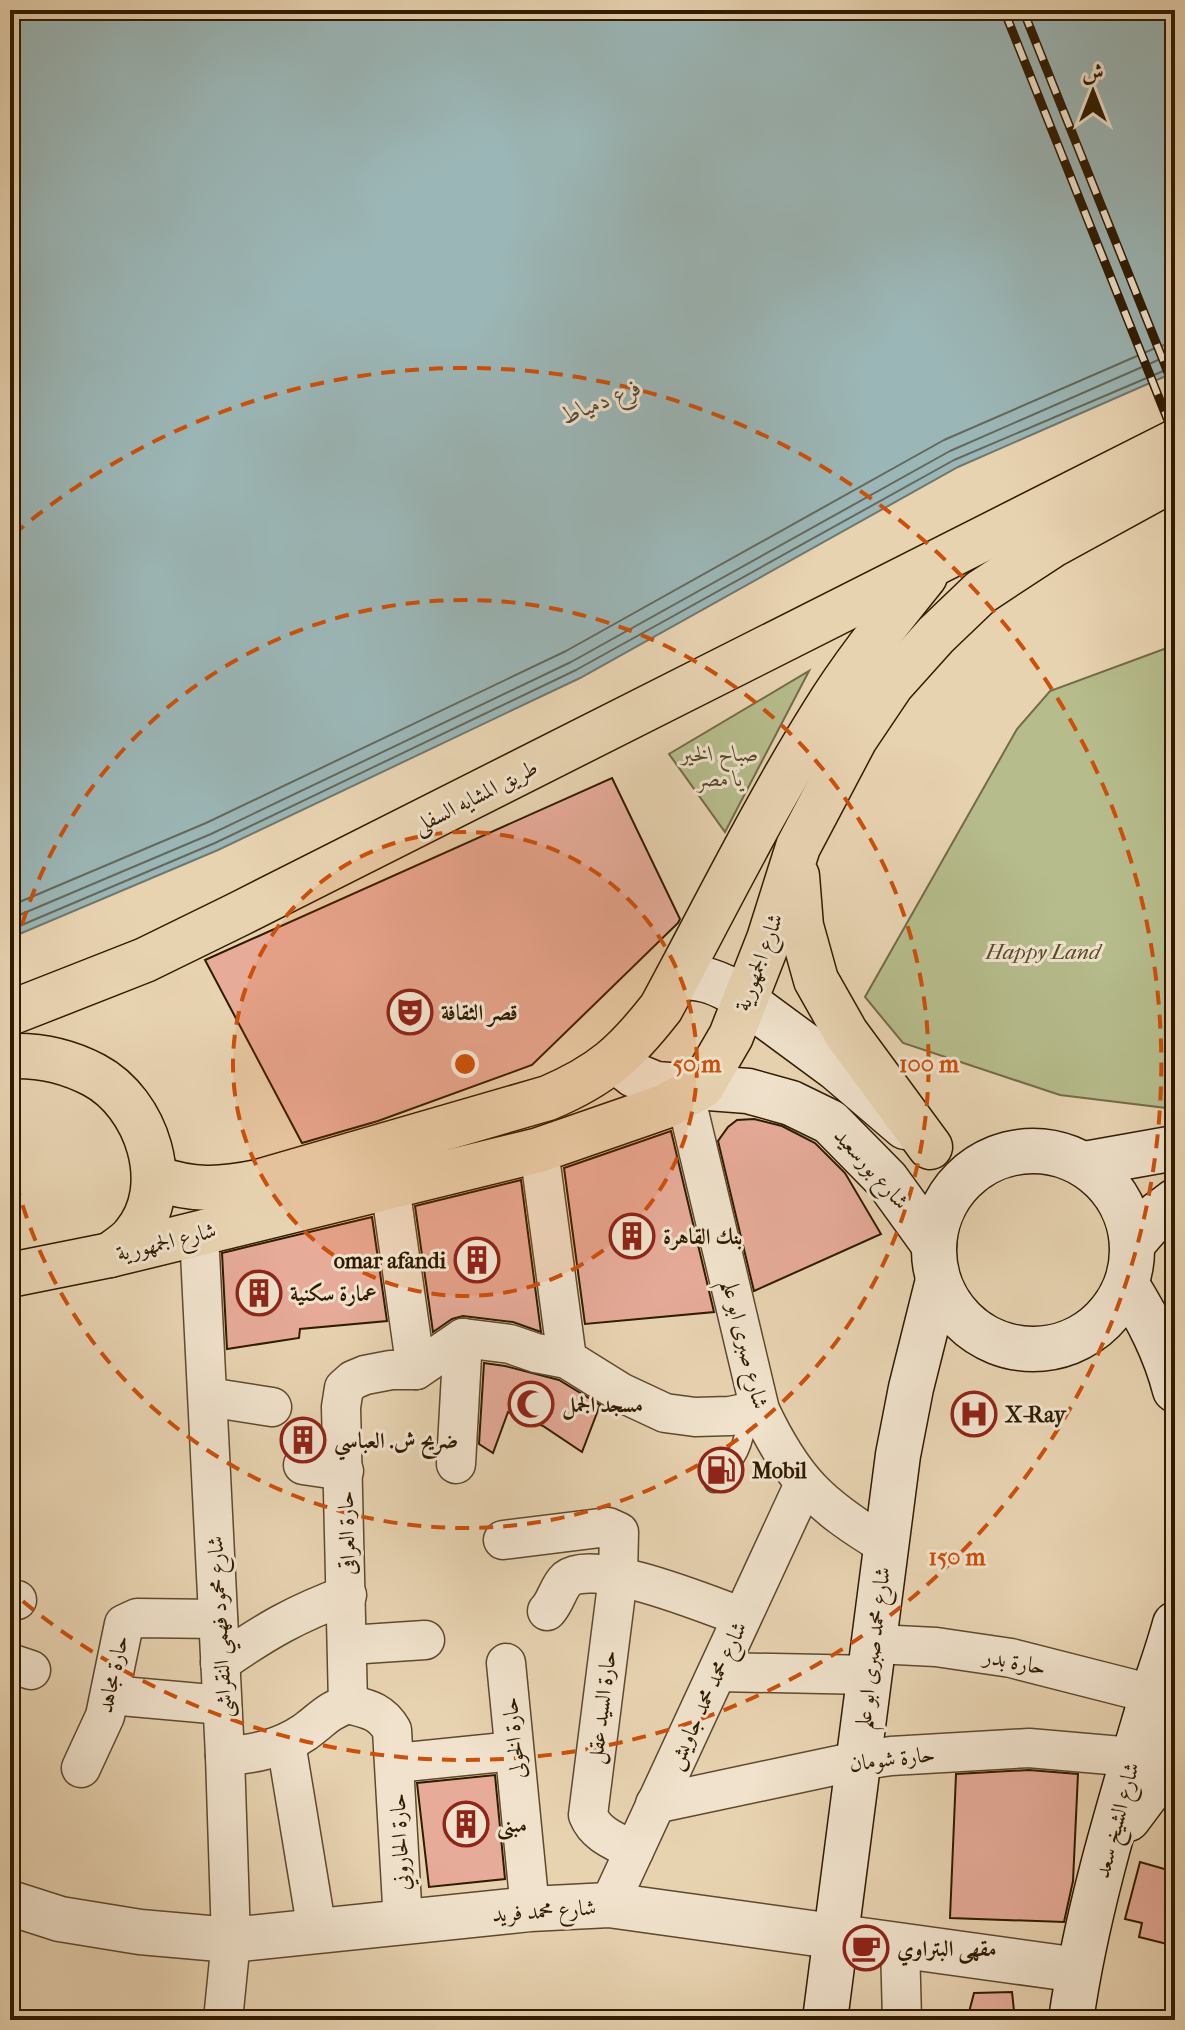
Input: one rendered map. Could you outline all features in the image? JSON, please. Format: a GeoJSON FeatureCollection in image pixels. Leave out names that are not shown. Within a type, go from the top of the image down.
{"type":"FeatureCollection","features":[{"type":"Feature","properties":{"kind":"main road","name":"شارع الجمهورية"},"geometry":{"type":"LineString","coordinates":[[155,1178],[180,1187],[219,1190],[258,1182],[548,1098],[584,1083],[615,1060],[661,1008],[787,774],[824,712],[892,617],[934,565],[1175,442]]}},
{"type":"Feature","properties":{"kind":"main road","name":"شارع الجمهورية"},"geometry":{"type":"LineString","coordinates":[[10,1275],[110,1255],[539,1150],[666,1106],[693,1091],[731,1036],[769,939],[798,847],[855,739],[892,684],[936,635],[981,592],[1051,546],[1175,478]]}},
{"type":"Feature","properties":{"kind":"main road","name":"طريق المشايه السفلى"},"geometry":{"type":"LineString","coordinates":[[10,1013],[145,960],[934,565]]}},
{"type":"Feature","properties":{"kind":"main road"},"geometry":{"type":"LineString","coordinates":[[798,847],[798,900],[807,953],[816,980],[846,1033],[930,1147]]}},
{"type":"Feature","properties":{"kind":"main road","name":"شارع بورسعيد"},"geometry":{"type":"LineString","coordinates":[[678,977],[714,981],[730,990],[836,1068],[965,1177]]}},
{"type":"Feature","properties":{"kind":"main road"},"geometry":{"type":"LineString","coordinates":[[10,1056],[59,1060],[97,1076],[127,1103],[147,1139],[155,1178],[150,1209],[134,1236],[110,1255]]}},
{"type":"Feature","properties":{"kind":"main road","name":"شارع بورسعيد"},"geometry":{"type":"LineString","coordinates":[[615,1060],[634,1075],[656,1084],[693,1091],[748,1091],[791,1103],[830,1122],[887,1180],[936,1262]]}},
{"type":"Feature","properties":{"kind":"main road"},"geometry":{"type":"LineString","coordinates":[[1085,1164],[1175,1148]]}},
{"type":"Feature","properties":{"kind":"main road"},"geometry":{"type":"LineString","coordinates":[[1023,1151],[1055,1153],[1085,1164],[1110,1185],[1126,1212],[1133,1243],[1133,1264],[1127,1285],[1112,1312],[1089,1332],[1061,1345],[1031,1349],[1001,1344],[974,1330],[952,1308],[936,1262],[938,1220],[949,1196],[965,1177],[992,1159],[1023,1151]]}},
{"type":"Feature","properties":{"kind":"main road"},"geometry":{"type":"LineString","coordinates":[[1133,1243],[1159,1213],[1175,1201]]}},
{"type":"Feature","properties":{"kind":"main road","name":"شارع محمد صبرى ابو علم"},"geometry":{"type":"LineString","coordinates":[[825,2020],[885,1545],[936,1262]]}},
{"type":"Feature","properties":{"kind":"main road"},"geometry":{"type":"LineString","coordinates":[[1127,1285],[1150,1323],[1169,1364],[1175,1390]]}},
{"type":"Feature","properties":{"kind":"main road","name":"شارع الشيخ سعد"},"geometry":{"type":"LineString","coordinates":[[1071,2020],[1078,1970],[1113,1836],[1149,1791],[1154,1753],[1152,1694],[1175,1624]]}},
{"type":"Feature","properties":{"kind":"main road","name":"شارع محمد فريد"},"geometry":{"type":"LineString","coordinates":[[10,1903],[60,1919],[127,1930],[231,1940],[530,1909],[609,1905],[1078,1970]]}},
{"type":"Feature","properties":{"kind":"street","name":"شارع صبرى ابو علم"},"geometry":{"type":"LineString","coordinates":[[693,1091],[754,1411],[804,1484],[842,1519],[885,1545]]}},
{"type":"Feature","properties":{"kind":"street"},"geometry":{"type":"LineString","coordinates":[[539,1150],[567,1359]]}},
{"type":"Feature","properties":{"kind":"street"},"geometry":{"type":"LineString","coordinates":[[390,1186],[416,1370],[463,1338],[510,1344],[567,1359],[620,1392],[665,1413],[707,1417],[754,1411]]}},
{"type":"Feature","properties":{"kind":"street","name":"شارع محمود فهمي النقراشى"},"geometry":{"type":"LineString","coordinates":[[199,1233],[231,1940],[223,2020]]}},
{"type":"Feature","properties":{"kind":"street"},"geometry":{"type":"LineString","coordinates":[[456,1464],[463,1338]]}},
{"type":"Feature","properties":{"kind":"street","name":"حارة العراقى"},"geometry":{"type":"LineString","coordinates":[[348,1704],[341,1407],[344,1388],[365,1375],[416,1370]]}},
{"type":"Feature","properties":{"kind":"street"},"geometry":{"type":"LineString","coordinates":[[208,1397],[272,1407]]}},
{"type":"Feature","properties":{"kind":"street"},"geometry":{"type":"LineString","coordinates":[[303,1465],[344,1471]]}},
{"type":"Feature","properties":{"kind":"street","name":"شارع محمد محمد جاويش"},"geometry":{"type":"LineString","coordinates":[[609,1905],[804,1484]]}},
{"type":"Feature","properties":{"kind":"street","name":"حارة السيد عقل"},"geometry":{"type":"LineString","coordinates":[[503,1540],[608,1527],[615,1529],[620,1538],[618,1577],[588,1815],[600,1833],[634,1851]]}},
{"type":"Feature","properties":{"kind":"street"},"geometry":{"type":"LineString","coordinates":[[547,1611],[566,1580],[574,1576],[618,1577],[639,1580],[742,1617]]}},
{"type":"Feature","properties":{"kind":"street"},"geometry":{"type":"LineString","coordinates":[[220,1663],[260,1634],[303,1611],[347,1595]]}},
{"type":"Feature","properties":{"kind":"street","name":"حارة مجاهد"},"geometry":{"type":"LineString","coordinates":[[81,1768],[97,1736],[110,1695],[121,1630],[130,1619],[218,1619]]}},
{"type":"Feature","properties":{"kind":"street"},"geometry":{"type":"LineString","coordinates":[[349,1645],[425,1640]]}},
{"type":"Feature","properties":{"kind":"street","name":"حارة بدر"},"geometry":{"type":"LineString","coordinates":[[718,1672],[873,1659],[936,1647],[1011,1658],[1152,1694]]}},
{"type":"Feature","properties":{"kind":"street","name":"حارة الخولى"},"geometry":{"type":"LineString","coordinates":[[506,1663],[530,1909]]}},
{"type":"Feature","properties":{"kind":"street"},"geometry":{"type":"LineString","coordinates":[[110,1695],[222,1705]]}},
{"type":"Feature","properties":{"kind":"street"},"geometry":{"type":"LineString","coordinates":[[225,1756],[253,1754],[286,1743],[306,1731],[327,1712],[348,1704]]}},
{"type":"Feature","properties":{"kind":"street","name":"حارة الحاروني"},"geometry":{"type":"LineString","coordinates":[[348,1704],[376,1711],[386,1719],[392,1730],[403,1922]]}},
{"type":"Feature","properties":{"kind":"street"},"geometry":{"type":"LineString","coordinates":[[286,1743],[317,1931]]}},
{"type":"Feature","properties":{"kind":"street","name":"حارة شومان"},"geometry":{"type":"LineString","coordinates":[[655,1804],[857,1761],[947,1751],[1029,1748],[1154,1753]]}},
{"type":"Feature","properties":{"kind":"street"},"geometry":{"type":"LineString","coordinates":[[396,1763],[514,1751]]}},
{"type":"Feature","properties":{"kind":"street"},"geometry":{"type":"LineString","coordinates":[[900,1944],[902,2020]]}},
{"type":"Feature","properties":{"kind":"lane"},"geometry":{"type":"LineString","coordinates":[[714,1483],[733,1464],[754,1411]]}},
{"type":"Feature","properties":{"kind":"green space","name":"Happy Land"},"geometry":{"type":"Polygon","coordinates":[[[1175,645],[1175,1109],[1060,1095],[903,1043],[865,997],[1017,729],[1050,691],[1175,645]]]}},
{"type":"Feature","properties":{"kind":"green space","name":"صباح الخير يا مصر"},"geometry":{"type":"Polygon","coordinates":[[[809,671],[725,832],[669,754],[809,671]]]}},
{"type":"Feature","properties":{"kind":"water","name":"فرع دمياط"},"geometry":{"type":"Polygon","coordinates":[[[1175,10],[1175,372],[958,467],[580,678],[218,850],[10,938],[10,11],[1175,10]]]}},
{"type":"Feature","properties":{"kind":"building","name":"قصر الثقافة"},"geometry":{"type":"Polygon","coordinates":[[[612,778],[680,919],[678,923],[532,1065],[378,1121],[302,1143],[205,960],[612,778]]]}},
{"type":"Feature","properties":{"kind":"building"},"geometry":{"type":"Polygon","coordinates":[[[754,1119],[782,1126],[815,1143],[845,1173],[881,1234],[754,1291],[718,1141],[737,1120],[754,1119]]]}},
{"type":"Feature","properties":{"kind":"building","name":"بنك القاهرة"},"geometry":{"type":"Polygon","coordinates":[[[671,1131],[714,1312],[585,1324],[564,1168],[671,1131]]]}},
{"type":"Feature","properties":{"kind":"building","name":"omar afandi"},"geometry":{"type":"Polygon","coordinates":[[[521,1180],[541,1332],[513,1322],[463,1316],[452,1319],[433,1332],[415,1206],[521,1180]]]}},
{"type":"Feature","properties":{"kind":"building"},"geometry":{"type":"Polygon","coordinates":[[[372,1217],[387,1321],[300,1329],[299,1338],[227,1349],[222,1253],[372,1217]]]}},
{"type":"Feature","properties":{"kind":"building","name":"مسجد الجمل"},"geometry":{"type":"Polygon","coordinates":[[[484,1363],[559,1380],[600,1405],[582,1452],[543,1426],[508,1412],[493,1453],[479,1444],[484,1363]]]}},
{"type":"Feature","properties":{"kind":"building"},"geometry":{"type":"Polygon","coordinates":[[[288,1428],[320,1433],[320,1445],[296,1444],[285,1453],[283,1447],[288,1428]]]}},
{"type":"Feature","properties":{"kind":"building"},"geometry":{"type":"Polygon","coordinates":[[[1029,1770],[1078,1774],[1073,1881],[1064,1922],[950,1918],[956,1774],[1029,1770]]]}},
{"type":"Feature","properties":{"kind":"building","name":"مبنى"},"geometry":{"type":"Polygon","coordinates":[[[495,1775],[505,1879],[429,1887],[417,1783],[495,1775]]]}},
{"type":"Feature","properties":{"kind":"building"},"geometry":{"type":"Polygon","coordinates":[[[1140,1862],[1175,1872],[1175,1946],[1139,1937],[1142,1923],[1125,1919],[1140,1862]]]}},
{"type":"Feature","properties":{"kind":"building"},"geometry":{"type":"Polygon","coordinates":[[[1012,1992],[1015,2020],[967,2020],[974,1993],[1012,1992]]]}},
{"type":"Feature","properties":{"kind":"railway"},"geometry":{"type":"LineString","coordinates":[[1004,10],[1175,438]]}},
{"type":"Feature","properties":{"kind":"railway"},"geometry":{"type":"LineString","coordinates":[[1023,10],[1175,390]]}},
{"type":"Feature","properties":{"kind":"place","name":"قصر الثقافة"},"geometry":{"type":"Point","coordinates":[410,1012]}},
{"type":"Feature","properties":{"kind":"place","name":"بنك القاهرة"},"geometry":{"type":"Point","coordinates":[632,1236]}},
{"type":"Feature","properties":{"kind":"place","name":"omar afandi"},"geometry":{"type":"Point","coordinates":[477,1260]}},
{"type":"Feature","properties":{"kind":"place","name":"عمارة سكنية"},"geometry":{"type":"Point","coordinates":[259,1293]}},
{"type":"Feature","properties":{"kind":"place","name":"مسجد الجمل"},"geometry":{"type":"Point","coordinates":[531,1404]}},
{"type":"Feature","properties":{"kind":"place","name":"X-Ray"},"geometry":{"type":"Point","coordinates":[974,1414]}},
{"type":"Feature","properties":{"kind":"place","name":"ضريح ش. العباسي"},"geometry":{"type":"Point","coordinates":[303,1440]}},
{"type":"Feature","properties":{"kind":"place","name":"Mobil"},"geometry":{"type":"Point","coordinates":[721,1470]}},
{"type":"Feature","properties":{"kind":"place","name":"مبنى"},"geometry":{"type":"Point","coordinates":[466,1824]}},
{"type":"Feature","properties":{"kind":"place","name":"مقهى البتراوي"},"geometry":{"type":"Point","coordinates":[866,1948]}}]}
